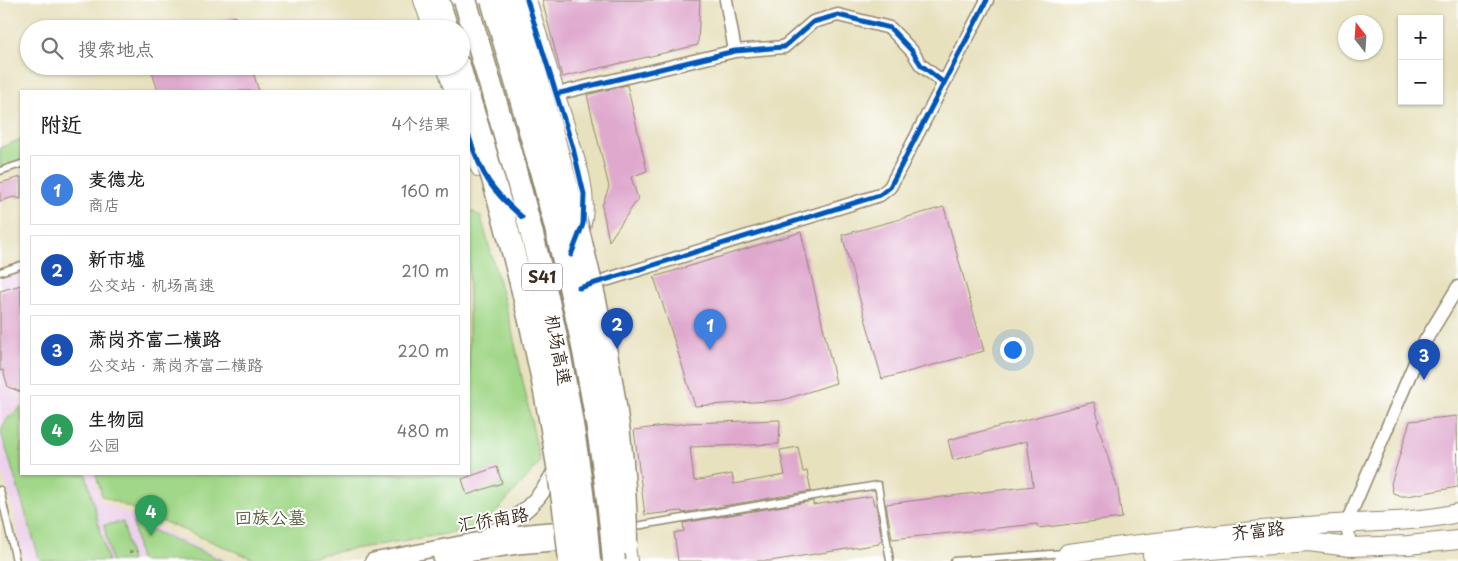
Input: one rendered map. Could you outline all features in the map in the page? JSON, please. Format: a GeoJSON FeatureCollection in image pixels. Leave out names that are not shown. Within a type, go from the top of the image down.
{"type":"FeatureCollection","features":[{"type":"Feature","properties":{"kind":"highway"},"geometry":{"type":"LineString","coordinates":[[438,0],[444,20]]}},
{"type":"Feature","properties":{"kind":"highway","name":"机场高速"},"geometry":{"type":"LineString","coordinates":[[465,0],[520,188],[548,302],[572,425],[584,510],[584,551]]}},
{"type":"Feature","properties":{"kind":"highway","name":"机场高速"},"geometry":{"type":"LineString","coordinates":[[492,0],[533,141],[570,286],[594,409],[614,561]]}},
{"type":"Feature","properties":{"kind":"highway"},"geometry":{"type":"LineString","coordinates":[[512,0],[571,200],[603,335],[619,430],[627,561]]}},
{"type":"Feature","properties":{"kind":"highway"},"geometry":{"type":"LineString","coordinates":[[461,75],[466,90]]}},
{"type":"Feature","properties":{"kind":"highway"},"geometry":{"type":"LineString","coordinates":[[470,102],[502,206],[531,326],[553,440],[570,561]]}},
{"type":"Feature","properties":{"kind":"main road"},"geometry":{"type":"LineString","coordinates":[[423,0],[430,20]]}},
{"type":"Feature","properties":{"kind":"main road"},"geometry":{"type":"LineString","coordinates":[[527,0],[573,148],[584,194],[582,224],[571,255]]}},
{"type":"Feature","properties":{"kind":"main road"},"geometry":{"type":"LineString","coordinates":[[449,75],[454,90]]}},
{"type":"Feature","properties":{"kind":"main road"},"geometry":{"type":"LineString","coordinates":[[470,141],[485,178],[506,204],[522,217]]}},
{"type":"Feature","properties":{"kind":"main road"},"geometry":{"type":"LineString","coordinates":[[616,506],[627,561]]}},
{"type":"Feature","properties":{"kind":"main road","name":"齐富路"},"geometry":{"type":"LineString","coordinates":[[1067,558],[1270,529],[1347,522],[1437,518],[1458,513]]}},
{"type":"Feature","properties":{"kind":"main road","name":"齐富路"},"geometry":{"type":"LineString","coordinates":[[1090,561],[1308,542],[1350,548],[1458,540]]}},
{"type":"Feature","properties":{"kind":"street"},"geometry":{"type":"LineString","coordinates":[[726,0],[735,51]]}},
{"type":"Feature","properties":{"kind":"street"},"geometry":{"type":"LineString","coordinates":[[579,288],[880,196],[890,187],[987,0]]}},
{"type":"Feature","properties":{"kind":"street"},"geometry":{"type":"LineString","coordinates":[[556,94],[735,51],[784,47],[813,22],[838,16],[890,28],[912,51],[921,66],[944,83]]}},
{"type":"Feature","properties":{"kind":"street"},"geometry":{"type":"LineString","coordinates":[[1350,548],[1347,522],[1422,346],[1458,287]]}},
{"type":"Feature","properties":{"kind":"street"},"geometry":{"type":"LineString","coordinates":[[478,541],[516,518],[539,498],[548,486],[569,443]]}},
{"type":"Feature","properties":{"kind":"street","name":"汇侨南路"},"geometry":{"type":"LineString","coordinates":[[373,561],[547,530],[621,533]]}},
{"type":"Feature","properties":{"kind":"street","name":"汇侨南路"},"geometry":{"type":"LineString","coordinates":[[425,561],[508,547],[584,551]]}},
{"type":"Feature","properties":{"kind":"lane"},"geometry":{"type":"LineString","coordinates":[[0,171],[20,164]]}},
{"type":"Feature","properties":{"kind":"lane"},"geometry":{"type":"LineString","coordinates":[[0,272],[20,265]]}},
{"type":"Feature","properties":{"kind":"lane"},"geometry":{"type":"LineString","coordinates":[[621,533],[878,485],[890,561]]}},
{"type":"Feature","properties":{"kind":"lane"},"geometry":{"type":"LineString","coordinates":[[0,490],[16,561]]}},
{"type":"Feature","properties":{"kind":"lane"},"geometry":{"type":"LineString","coordinates":[[954,561],[1067,558]]}},
{"type":"Feature","properties":{"kind":"path"},"geometry":{"type":"LineString","coordinates":[[129,552],[138,551]]}},
{"type":"Feature","properties":{"kind":"shaded area"},"geometry":{"type":"Polygon","coordinates":[[[20,273],[20,475],[94,475],[101,501],[229,561],[24,561],[8,490],[0,470],[0,279],[20,273]]]}},
{"type":"Feature","properties":{"kind":"green space"},"geometry":{"type":"Polygon","coordinates":[[[20,139],[20,164],[0,171],[0,148],[20,139]]]}},
{"type":"Feature","properties":{"kind":"green space","name":"回族公墓"},"geometry":{"type":"Polygon","coordinates":[[[470,210],[481,217],[512,330],[540,462],[482,528],[279,561],[258,561],[102,496],[96,475],[470,475],[470,210]]]}},
{"type":"Feature","properties":{"kind":"green space"},"geometry":{"type":"Polygon","coordinates":[[[20,408],[20,475],[86,475],[108,561],[40,561],[1,432],[6,420],[20,408]]]}},
{"type":"Feature","properties":{"kind":"green space"},"geometry":{"type":"Polygon","coordinates":[[[123,522],[131,561],[111,561],[104,525],[123,522]]]}},
{"type":"Feature","properties":{"kind":"green space"},"geometry":{"type":"Polygon","coordinates":[[[133,522],[224,561],[140,561],[133,522]]]}},
{"type":"Feature","properties":{"kind":"building"},"geometry":{"type":"Polygon","coordinates":[[[542,0],[700,0],[698,45],[562,77],[542,0]]]}},
{"type":"Feature","properties":{"kind":"building"},"geometry":{"type":"Polygon","coordinates":[[[235,16],[236,20],[223,20],[235,16]]]}},
{"type":"Feature","properties":{"kind":"building"},"geometry":{"type":"Polygon","coordinates":[[[153,75],[254,75],[259,90],[158,90],[153,75]]]}},
{"type":"Feature","properties":{"kind":"building"},"geometry":{"type":"Polygon","coordinates":[[[627,85],[647,171],[631,177],[638,199],[609,241],[602,206],[609,187],[587,95],[627,85]]]}},
{"type":"Feature","properties":{"kind":"building"},"geometry":{"type":"Polygon","coordinates":[[[20,177],[20,199],[14,197],[0,201],[0,183],[20,177]]]}},
{"type":"Feature","properties":{"kind":"building"},"geometry":{"type":"Polygon","coordinates":[[[944,207],[984,351],[882,379],[842,235],[944,207]]]}},
{"type":"Feature","properties":{"kind":"building"},"geometry":{"type":"Polygon","coordinates":[[[801,232],[836,383],[783,400],[695,406],[654,277],[801,232]]]}},
{"type":"Feature","properties":{"kind":"building"},"geometry":{"type":"Polygon","coordinates":[[[20,285],[20,392],[8,387],[3,370],[0,371],[0,291],[20,285]]]}},
{"type":"Feature","properties":{"kind":"building"},"geometry":{"type":"Polygon","coordinates":[[[1094,402],[1099,422],[1097,422],[1118,490],[1122,518],[1038,528],[1037,524],[892,539],[886,504],[1033,486],[1027,441],[953,460],[948,440],[1094,402]]]}},
{"type":"Feature","properties":{"kind":"building"},"geometry":{"type":"Polygon","coordinates":[[[1457,416],[1458,487],[1407,496],[1393,493],[1391,484],[1410,421],[1457,416]]]}},
{"type":"Feature","properties":{"kind":"building"},"geometry":{"type":"Polygon","coordinates":[[[780,420],[779,444],[690,447],[694,481],[732,474],[734,484],[785,475],[780,450],[798,447],[803,472],[807,471],[811,491],[682,513],[682,511],[645,515],[634,430],[687,423],[780,420]]]}},
{"type":"Feature","properties":{"kind":"building"},"geometry":{"type":"Polygon","coordinates":[[[497,467],[502,483],[467,495],[462,479],[497,467]]]}},
{"type":"Feature","properties":{"kind":"building"},"geometry":{"type":"Polygon","coordinates":[[[872,496],[874,505],[876,505],[882,541],[879,541],[879,544],[770,561],[678,561],[674,533],[684,531],[683,523],[813,501],[813,505],[872,496]]]}},
{"type":"Feature","properties":{"kind":"cycle path"},"geometry":{"type":"LineString","coordinates":[[527,0],[573,148],[584,194],[583,224],[571,255]]}},
{"type":"Feature","properties":{"kind":"cycle path"},"geometry":{"type":"LineString","coordinates":[[579,288],[880,195],[890,187],[987,0]]}},
{"type":"Feature","properties":{"kind":"cycle path"},"geometry":{"type":"LineString","coordinates":[[556,94],[735,51],[784,47],[813,22],[838,15],[890,28],[912,51],[921,65],[944,83]]}},
{"type":"Feature","properties":{"kind":"cycle path"},"geometry":{"type":"LineString","coordinates":[[470,140],[478,162],[489,182],[502,199],[522,217]]}},
{"type":"Feature","properties":{"kind":"place","name":"新市墟"},"geometry":{"type":"Point","coordinates":[617,349]}},
{"type":"Feature","properties":{"kind":"place","name":"麦德龙"},"geometry":{"type":"Point","coordinates":[710,350]}},
{"type":"Feature","properties":{"kind":"place","name":"萧岗齐富二横路"},"geometry":{"type":"Point","coordinates":[1424,380]}},
{"type":"Feature","properties":{"kind":"place","name":"生物园"},"geometry":{"type":"Point","coordinates":[151,536]}}]}
